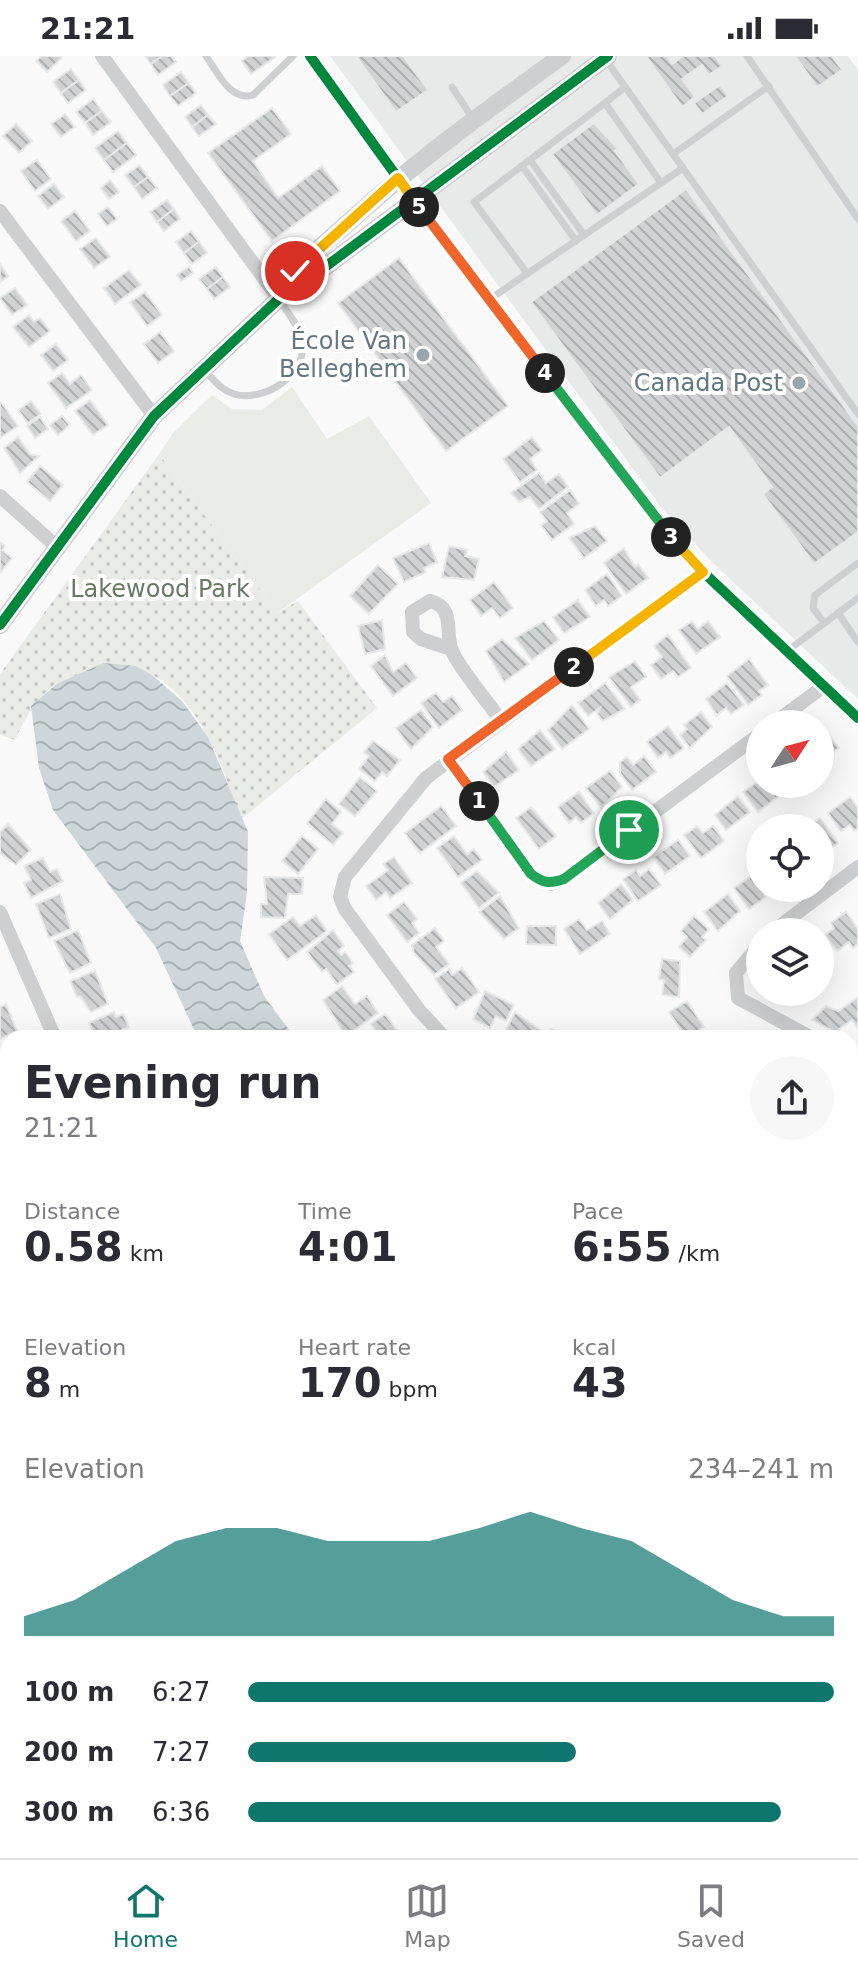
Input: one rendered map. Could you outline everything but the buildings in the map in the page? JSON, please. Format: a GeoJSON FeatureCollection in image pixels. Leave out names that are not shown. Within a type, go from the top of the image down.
{"type":"FeatureCollection","features":[{"type":"Feature","properties":{"kind":"street"},"geometry":{"type":"LineString","coordinates":[[102,56],[283,295]]}},
{"type":"Feature","properties":{"kind":"street"},"geometry":{"type":"LineString","coordinates":[[310,56],[413,199],[655,519],[703,572],[858,718]]}},
{"type":"Feature","properties":{"kind":"street"},"geometry":{"type":"LineString","coordinates":[[283,295],[295,271],[398,178],[473,119],[562,56]]}},
{"type":"Feature","properties":{"kind":"street"},"geometry":{"type":"LineString","coordinates":[[0,625],[154,416],[203,369],[283,295],[305,282],[605,57]]}},
{"type":"Feature","properties":{"kind":"street"},"geometry":{"type":"LineString","coordinates":[[0,211],[154,416]]}},
{"type":"Feature","properties":{"kind":"street"},"geometry":{"type":"LineString","coordinates":[[0,496],[57,547]]}},
{"type":"Feature","properties":{"kind":"street"},"geometry":{"type":"LineString","coordinates":[[438,1030],[419,1010],[345,909],[340,897],[345,877],[426,778],[448,759],[703,572]]}},
{"type":"Feature","properties":{"kind":"street"},"geometry":{"type":"LineString","coordinates":[[451,649],[501,721]]}},
{"type":"Feature","properties":{"kind":"street"},"geometry":{"type":"LineString","coordinates":[[792,710],[824,686]]}},
{"type":"Feature","properties":{"kind":"street"},"geometry":{"type":"LineString","coordinates":[[448,759],[531,874],[551,884],[564,879],[746,744]]}},
{"type":"Feature","properties":{"kind":"street"},"geometry":{"type":"LineString","coordinates":[[791,918],[858,867]]}},
{"type":"Feature","properties":{"kind":"street"},"geometry":{"type":"LineString","coordinates":[[0,912],[52,1030]]}},
{"type":"Feature","properties":{"kind":"street"},"geometry":{"type":"LineString","coordinates":[[746,961],[736,973],[738,998],[746,1002]]}},
{"type":"Feature","properties":{"kind":"street"},"geometry":{"type":"LineString","coordinates":[[753,1006],[797,1030]]}},
{"type":"Feature","properties":{"kind":"lane"},"geometry":{"type":"LineString","coordinates":[[206,56],[235,94],[245,97],[253,95],[293,56]]}},
{"type":"Feature","properties":{"kind":"lane"},"geometry":{"type":"LineString","coordinates":[[747,56],[858,219]]}},
{"type":"Feature","properties":{"kind":"lane"},"geometry":{"type":"LineString","coordinates":[[605,57],[858,414]]}},
{"type":"Feature","properties":{"kind":"lane"},"geometry":{"type":"LineString","coordinates":[[673,154],[769,86]]}},
{"type":"Feature","properties":{"kind":"lane"},"geometry":{"type":"LineString","coordinates":[[452,87],[473,119]]}},
{"type":"Feature","properties":{"kind":"lane"},"geometry":{"type":"LineString","coordinates":[[527,273],[474,202],[625,87]]}},
{"type":"Feature","properties":{"kind":"lane"},"geometry":{"type":"LineString","coordinates":[[605,103],[661,183]]}},
{"type":"Feature","properties":{"kind":"lane"},"geometry":{"type":"LineString","coordinates":[[530,160],[584,235]]}},
{"type":"Feature","properties":{"kind":"lane"},"geometry":{"type":"LineString","coordinates":[[522,166],[576,241]]}},
{"type":"Feature","properties":{"kind":"lane"},"geometry":{"type":"LineString","coordinates":[[490,299],[683,168]]}},
{"type":"Feature","properties":{"kind":"lane"},"geometry":{"type":"LineString","coordinates":[[203,369],[224,390],[248,397],[276,387],[290,375],[298,364],[302,341],[283,295]]}},
{"type":"Feature","properties":{"kind":"lane"},"geometry":{"type":"LineString","coordinates":[[824,623],[813,608],[815,595],[858,563]]}},
{"type":"Feature","properties":{"kind":"lane"},"geometry":{"type":"LineString","coordinates":[[787,651],[858,598]]}},
{"type":"Feature","properties":{"kind":"lane"},"geometry":{"type":"LineString","coordinates":[[838,613],[858,642]]}},
{"type":"Feature","properties":{"kind":"shaded area"},"geometry":{"type":"Polygon","coordinates":[[[330,56],[848,56],[858,70],[858,699],[711,561],[661,507],[330,56]]]}},
{"type":"Feature","properties":{"kind":"green space"},"geometry":{"type":"Polygon","coordinates":[[[292,387],[327,439],[369,416],[431,503],[277,613],[159,454],[174,432],[212,395],[232,409],[262,410],[292,387]]]}},
{"type":"Feature","properties":{"kind":"green space","name":"Lakewood Park"},"geometry":{"type":"Polygon","coordinates":[[[159,454],[277,613],[298,601],[377,708],[239,821],[219,761],[198,720],[170,687],[149,674],[87,674],[59,682],[39,700],[15,740],[0,735],[0,674],[159,454]]]}},
{"type":"Feature","properties":{"kind":"water"},"geometry":{"type":"Polygon","coordinates":[[[104,663],[136,666],[152,675],[182,701],[208,737],[248,832],[247,893],[240,941],[264,996],[289,1030],[194,1030],[156,948],[53,810],[39,768],[31,706],[58,683],[104,663]]]}},
{"type":"Feature","properties":{"kind":"cycle path"},"geometry":{"type":"LineString","coordinates":[[310,56],[413,199],[655,519],[703,572],[858,718]]}},
{"type":"Feature","properties":{"kind":"cycle path"},"geometry":{"type":"LineString","coordinates":[[0,625],[154,416],[287,291],[305,282],[608,56]]}},
{"type":"Feature","properties":{"kind":"place","name":"École Van Belleghem"},"geometry":{"type":"Point","coordinates":[423,355]}},
{"type":"Feature","properties":{"kind":"place","name":"Canada Post"},"geometry":{"type":"Point","coordinates":[799,383]}},
{"type":"Feature","properties":{"kind":"route"},"geometry":{"type":"LineString","coordinates":[[295,271],[398,178],[655,519],[703,572],[448,759],[531,874],[542,882],[551,884],[564,879],[629,830]]}}]}
